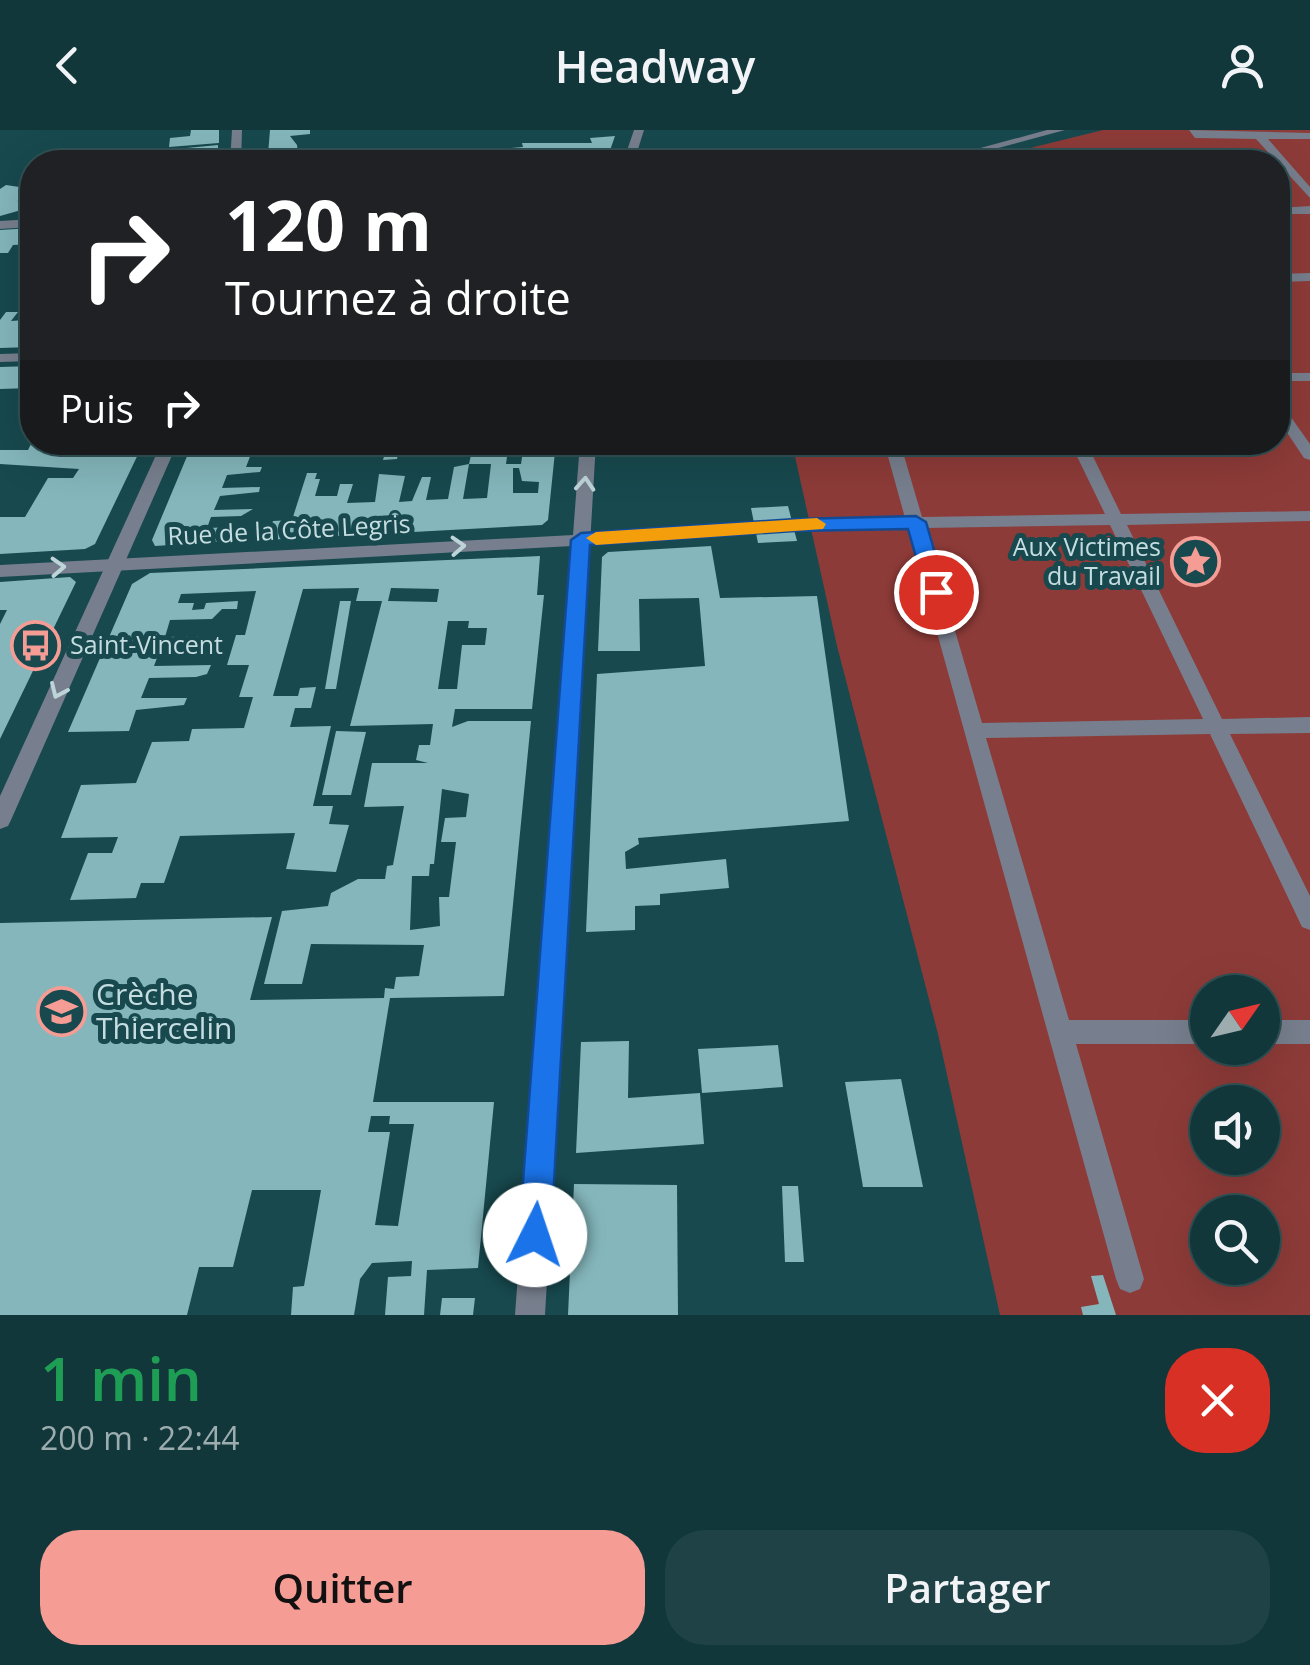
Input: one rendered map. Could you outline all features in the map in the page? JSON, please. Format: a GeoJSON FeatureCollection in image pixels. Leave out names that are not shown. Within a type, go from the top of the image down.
{"type":"FeatureCollection","features":[{"type":"Feature","properties":{"kind":"street"},"geometry":{"type":"LineString","coordinates":[[1194,130],[1195,135],[1310,136]]}},
{"type":"Feature","properties":{"kind":"street"},"geometry":{"type":"LineString","coordinates":[[981,150],[1055,131]]}},
{"type":"Feature","properties":{"kind":"street"},"geometry":{"type":"LineString","coordinates":[[1260,136],[1272,150]]}},
{"type":"Feature","properties":{"kind":"street"},"geometry":{"type":"LineString","coordinates":[[1290,171],[1310,194]]}},
{"type":"Feature","properties":{"kind":"street"},"geometry":{"type":"LineString","coordinates":[[1290,426],[1310,455]]}},
{"type":"Feature","properties":{"kind":"street"},"geometry":{"type":"LineString","coordinates":[[0,820],[164,455]]}},
{"type":"Feature","properties":{"kind":"street"},"geometry":{"type":"LineString","coordinates":[[530,1315],[587,455]]}},
{"type":"Feature","properties":{"kind":"street"},"geometry":{"type":"LineString","coordinates":[[896,455],[1130,1279]]}},
{"type":"Feature","properties":{"kind":"street"},"geometry":{"type":"LineString","coordinates":[[1084,455],[1310,920]]}},
{"type":"Feature","properties":{"kind":"street","name":"Rue de la Côte Legris"},"geometry":{"type":"LineString","coordinates":[[0,571],[795,525],[1310,516]]}},
{"type":"Feature","properties":{"kind":"street"},"geometry":{"type":"LineString","coordinates":[[975,731],[1310,724]]}},
{"type":"Feature","properties":{"kind":"street"},"geometry":{"type":"LineString","coordinates":[[1060,1032],[1190,1032]]}},
{"type":"Feature","properties":{"kind":"street"},"geometry":{"type":"LineString","coordinates":[[1280,1032],[1310,1032]]}},
{"type":"Feature","properties":{"kind":"shaded area"},"geometry":{"type":"Polygon","coordinates":[[[1103,130],[1310,130],[1310,1315],[1000,1315],[938,1034],[837,646],[795,455],[1290,455],[1290,150],[1022,150],[1103,130]]]}},
{"type":"Feature","properties":{"kind":"building"},"geometry":{"type":"Polygon","coordinates":[[[191,130],[219,130],[219,143],[169,147],[170,138],[190,136],[191,130]]]}},
{"type":"Feature","properties":{"kind":"building"},"geometry":{"type":"Polygon","coordinates":[[[270,130],[310,130],[310,134],[290,136],[298,150],[268,150],[270,130]]]}},
{"type":"Feature","properties":{"kind":"building"},"geometry":{"type":"Polygon","coordinates":[[[615,136],[610,150],[490,150],[523,147],[522,143],[592,143],[590,138],[615,136]]]}},
{"type":"Feature","properties":{"kind":"building"},"geometry":{"type":"Polygon","coordinates":[[[218,145],[218,150],[166,150],[218,145]]]}},
{"type":"Feature","properties":{"kind":"building"},"geometry":{"type":"Polygon","coordinates":[[[6,185],[20,187],[17,202],[20,199],[20,210],[0,216],[0,189],[6,185]]]}},
{"type":"Feature","properties":{"kind":"building"},"geometry":{"type":"Polygon","coordinates":[[[20,229],[20,245],[13,245],[8,253],[0,253],[0,230],[20,229]]]}},
{"type":"Feature","properties":{"kind":"building"},"geometry":{"type":"Polygon","coordinates":[[[6,312],[18,312],[11,321],[20,320],[20,347],[0,348],[0,320],[6,312]]]}},
{"type":"Feature","properties":{"kind":"building"},"geometry":{"type":"Polygon","coordinates":[[[20,366],[20,388],[0,389],[0,367],[20,366]]]}},
{"type":"Feature","properties":{"kind":"building"},"geometry":{"type":"Polygon","coordinates":[[[0,450],[20,450],[20,455],[138,455],[95,544],[85,549],[0,554],[0,517],[25,517],[48,478],[73,478],[79,469],[0,464],[0,450]]]}},
{"type":"Feature","properties":{"kind":"building"},"geometry":{"type":"Polygon","coordinates":[[[188,455],[251,455],[246,467],[262,467],[260,472],[227,475],[222,488],[260,487],[259,492],[220,496],[214,510],[253,509],[241,516],[211,517],[207,528],[236,527],[232,541],[155,546],[152,540],[188,455]]]}},
{"type":"Feature","properties":{"kind":"building"},"geometry":{"type":"Polygon","coordinates":[[[471,455],[507,455],[506,464],[521,464],[522,455],[555,455],[548,520],[542,525],[266,540],[273,521],[292,520],[307,473],[317,473],[315,479],[320,479],[315,496],[337,496],[340,484],[353,484],[347,503],[375,502],[379,474],[405,476],[399,502],[412,501],[422,477],[431,477],[426,500],[448,499],[454,467],[469,464],[471,455]],[[469,464],[463,499],[487,498],[491,464],[469,464]],[[513,468],[513,493],[538,493],[539,482],[522,481],[519,468],[513,468]]]}},
{"type":"Feature","properties":{"kind":"building"},"geometry":{"type":"Polygon","coordinates":[[[788,506],[797,541],[758,543],[751,508],[788,506]]]}},
{"type":"Feature","properties":{"kind":"building"},"geometry":{"type":"Polygon","coordinates":[[[711,546],[720,598],[817,596],[849,821],[638,838],[639,844],[625,852],[626,869],[726,859],[729,888],[660,894],[660,905],[635,906],[635,930],[586,932],[597,674],[705,666],[699,598],[639,599],[640,651],[598,651],[602,557],[608,552],[711,546]]]}},
{"type":"Feature","properties":{"kind":"building"},"geometry":{"type":"Polygon","coordinates":[[[540,556],[537,595],[544,595],[532,709],[455,709],[452,727],[468,721],[531,721],[504,996],[390,998],[373,1102],[494,1102],[478,1268],[427,1270],[424,1315],[385,1315],[388,1277],[411,1276],[412,1261],[372,1263],[360,1279],[354,1315],[291,1315],[293,1287],[304,1286],[321,1190],[252,1190],[233,1267],[199,1267],[187,1315],[0,1315],[0,923],[272,917],[250,1000],[384,998],[385,988],[394,989],[396,977],[419,976],[424,945],[311,944],[302,984],[264,984],[282,911],[328,906],[331,893],[358,879],[385,879],[387,866],[393,865],[404,806],[364,807],[372,763],[428,763],[416,760],[419,745],[430,745],[433,724],[350,726],[382,601],[356,601],[359,588],[303,589],[273,696],[298,696],[300,688],[316,687],[311,708],[295,708],[290,727],[331,726],[313,806],[333,806],[329,824],[349,825],[336,872],[286,869],[295,833],[180,836],[164,883],[141,883],[136,898],[70,900],[88,853],[112,853],[118,837],[61,838],[81,785],[136,783],[152,742],[189,741],[192,729],[244,728],[253,697],[239,697],[249,665],[227,665],[236,635],[245,635],[256,591],[181,594],[178,603],[194,603],[192,610],[204,609],[206,603],[238,601],[237,609],[222,609],[212,619],[170,620],[165,637],[208,636],[204,646],[161,647],[154,666],[211,665],[207,674],[196,677],[149,678],[141,698],[187,698],[184,705],[136,710],[129,731],[68,732],[132,584],[150,573],[540,556]],[[391,588],[388,601],[437,602],[439,589],[391,588]],[[448,621],[438,689],[457,689],[462,645],[485,645],[487,628],[468,628],[469,621],[448,621]],[[442,789],[434,864],[430,864],[429,876],[412,876],[410,930],[440,926],[439,897],[449,897],[456,842],[441,842],[445,818],[466,817],[469,794],[442,789]],[[371,1116],[368,1132],[390,1132],[375,1225],[398,1226],[414,1124],[389,1124],[390,1116],[371,1116]]]}},
{"type":"Feature","properties":{"kind":"building"},"geometry":{"type":"Polygon","coordinates":[[[70,577],[76,582],[0,739],[0,624],[7,610],[0,610],[0,582],[70,577]]]}},
{"type":"Feature","properties":{"kind":"building"},"geometry":{"type":"Polygon","coordinates":[[[340,601],[351,601],[336,689],[325,689],[340,601]]]}},
{"type":"Feature","properties":{"kind":"building"},"geometry":{"type":"Polygon","coordinates":[[[336,731],[366,732],[351,795],[322,795],[336,731]]]}},
{"type":"Feature","properties":{"kind":"building"},"geometry":{"type":"Polygon","coordinates":[[[629,1041],[628,1098],[700,1093],[704,1144],[576,1153],[581,1042],[629,1041]]]}},
{"type":"Feature","properties":{"kind":"building"},"geometry":{"type":"Polygon","coordinates":[[[778,1045],[783,1087],[702,1093],[698,1049],[778,1045]]]}},
{"type":"Feature","properties":{"kind":"building"},"geometry":{"type":"Polygon","coordinates":[[[901,1079],[923,1187],[863,1187],[845,1082],[901,1079]]]}},
{"type":"Feature","properties":{"kind":"building"},"geometry":{"type":"Polygon","coordinates":[[[574,1184],[677,1185],[678,1315],[568,1315],[574,1184]]]}},
{"type":"Feature","properties":{"kind":"building"},"geometry":{"type":"Polygon","coordinates":[[[782,1186],[798,1186],[804,1262],[785,1262],[782,1186]]]}},
{"type":"Feature","properties":{"kind":"building"},"geometry":{"type":"Polygon","coordinates":[[[1103,1275],[1116,1315],[1083,1315],[1081,1307],[1099,1304],[1091,1276],[1103,1275]]]}},
{"type":"Feature","properties":{"kind":"building"},"geometry":{"type":"Polygon","coordinates":[[[442,1298],[475,1298],[473,1315],[440,1315],[442,1298]]]}},
{"type":"Feature","properties":{"kind":"slow traffic"},"geometry":{"type":"LineString","coordinates":[[596,538],[817,524]]}},
{"type":"Feature","properties":{"kind":"place","name":"Aux Victimes du Travail"},"geometry":{"type":"Point","coordinates":[1196,561]}},
{"type":"Feature","properties":{"kind":"place","name":"Saint-Vincent"},"geometry":{"type":"Point","coordinates":[35,645]}},
{"type":"Feature","properties":{"kind":"place","name":"Crèche Thiercelin"},"geometry":{"type":"Point","coordinates":[61,1012]}},
{"type":"Feature","properties":{"kind":"route"},"geometry":{"type":"LineString","coordinates":[[535,1235],[581,540],[795,525],[916,522],[936,592]]}}]}
